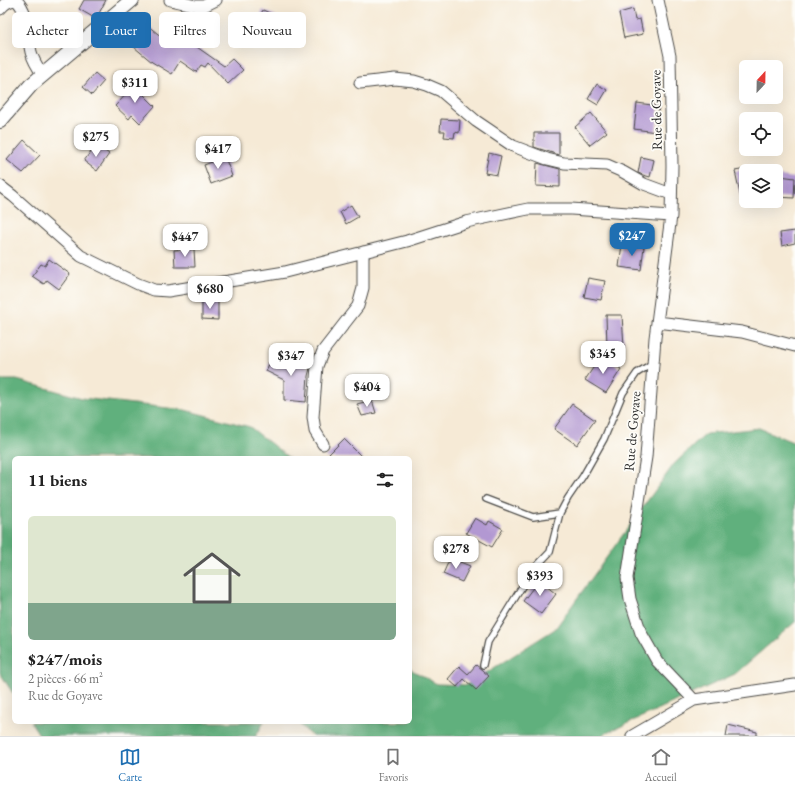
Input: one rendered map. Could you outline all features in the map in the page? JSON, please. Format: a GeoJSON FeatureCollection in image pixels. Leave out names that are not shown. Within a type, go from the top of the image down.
{"type":"FeatureCollection","features":[{"type":"Feature","properties":{"kind":"street"},"geometry":{"type":"LineString","coordinates":[[0,9],[11,0],[16,0],[21,4],[33,59],[43,75]]}},
{"type":"Feature","properties":{"kind":"street"},"geometry":{"type":"LineString","coordinates":[[0,121],[31,85],[132,0]]}},
{"type":"Feature","properties":{"kind":"street"},"geometry":{"type":"LineString","coordinates":[[170,0],[196,6],[204,6],[216,0]]}},
{"type":"Feature","properties":{"kind":"street","name":"Rue de Goyave"},"geometry":{"type":"LineString","coordinates":[[658,0],[670,56],[672,166],[671,216],[657,322],[646,457],[627,578],[630,599],[641,633],[657,661],[694,700]]}},
{"type":"Feature","properties":{"kind":"street"},"geometry":{"type":"LineString","coordinates":[[360,83],[395,79],[414,81],[427,85],[441,91],[476,121],[513,146],[547,159],[564,163],[607,165],[644,184],[672,194]]}},
{"type":"Feature","properties":{"kind":"street"},"geometry":{"type":"LineString","coordinates":[[0,186],[82,256],[138,284],[154,290],[168,291],[285,272],[407,241],[466,222],[528,210],[571,209],[671,216]]}},
{"type":"Feature","properties":{"kind":"street"},"geometry":{"type":"LineString","coordinates":[[322,444],[315,431],[313,417],[317,366],[323,351],[358,306],[363,288],[362,252]]}},
{"type":"Feature","properties":{"kind":"street"},"geometry":{"type":"LineString","coordinates":[[657,322],[742,332],[795,346]]}},
{"type":"Feature","properties":{"kind":"street"},"geometry":{"type":"LineString","coordinates":[[632,736],[694,700],[795,685]]}},
{"type":"Feature","properties":{"kind":"lane"},"geometry":{"type":"LineString","coordinates":[[484,665],[488,642],[531,572],[550,552],[560,513],[568,498],[584,476],[604,439],[623,393],[637,373],[653,363]]}},
{"type":"Feature","properties":{"kind":"lane"},"geometry":{"type":"LineString","coordinates":[[486,499],[533,517],[560,513]]}},
{"type":"Feature","properties":{"kind":"green space"},"geometry":{"type":"Polygon","coordinates":[[[0,380],[17,380],[82,398],[185,410],[250,427],[286,456],[12,456],[12,692],[0,673],[0,380]]]}},
{"type":"Feature","properties":{"kind":"green space"},"geometry":{"type":"Polygon","coordinates":[[[759,428],[795,443],[795,622],[735,674],[600,736],[312,736],[299,724],[412,724],[412,670],[437,684],[467,685],[555,629],[674,464],[706,434],[759,428]]]}},
{"type":"Feature","properties":{"kind":"green space"},"geometry":{"type":"Polygon","coordinates":[[[32,724],[263,724],[256,736],[40,736],[32,724]]]}},
{"type":"Feature","properties":{"kind":"building"},"geometry":{"type":"Polygon","coordinates":[[[84,0],[106,0],[100,12],[91,12],[91,16],[79,9],[84,0]]]}},
{"type":"Feature","properties":{"kind":"building"},"geometry":{"type":"Polygon","coordinates":[[[633,9],[635,20],[640,19],[643,34],[624,38],[619,13],[633,9]]]}},
{"type":"Feature","properties":{"kind":"building"},"geometry":{"type":"Polygon","coordinates":[[[151,28],[159,35],[159,48],[198,48],[224,66],[232,59],[243,70],[228,84],[208,63],[205,67],[201,65],[196,72],[180,61],[172,74],[152,62],[135,48],[151,48],[151,28]]]}},
{"type":"Feature","properties":{"kind":"building"},"geometry":{"type":"Polygon","coordinates":[[[95,73],[104,81],[92,95],[83,87],[95,73]]]}},
{"type":"Feature","properties":{"kind":"building"},"geometry":{"type":"Polygon","coordinates":[[[136,84],[145,92],[143,94],[155,106],[140,123],[132,115],[129,119],[115,106],[136,84]]]}},
{"type":"Feature","properties":{"kind":"building"},"geometry":{"type":"Polygon","coordinates":[[[597,84],[607,90],[598,105],[588,99],[597,84]]]}},
{"type":"Feature","properties":{"kind":"building"},"geometry":{"type":"Polygon","coordinates":[[[637,103],[659,106],[656,132],[634,129],[637,103]]]}},
{"type":"Feature","properties":{"kind":"building"},"geometry":{"type":"Polygon","coordinates":[[[591,113],[607,132],[590,145],[575,127],[591,113]]]}},
{"type":"Feature","properties":{"kind":"building"},"geometry":{"type":"Polygon","coordinates":[[[441,119],[460,120],[459,133],[455,132],[454,138],[444,137],[445,131],[440,131],[441,119]]]}},
{"type":"Feature","properties":{"kind":"building"},"geometry":{"type":"Polygon","coordinates":[[[534,133],[559,133],[559,155],[534,147],[534,133]]]}},
{"type":"Feature","properties":{"kind":"building"},"geometry":{"type":"Polygon","coordinates":[[[24,140],[40,155],[23,173],[7,160],[24,140]]]}},
{"type":"Feature","properties":{"kind":"building"},"geometry":{"type":"Polygon","coordinates":[[[96,144],[109,154],[97,171],[84,161],[96,144]]]}},
{"type":"Feature","properties":{"kind":"building"},"geometry":{"type":"Polygon","coordinates":[[[489,153],[501,156],[497,175],[485,173],[489,153]]]}},
{"type":"Feature","properties":{"kind":"building"},"geometry":{"type":"Polygon","coordinates":[[[225,157],[232,176],[211,184],[204,165],[225,157]]]}},
{"type":"Feature","properties":{"kind":"building"},"geometry":{"type":"Polygon","coordinates":[[[641,157],[654,160],[650,177],[638,173],[641,157]]]}},
{"type":"Feature","properties":{"kind":"building"},"geometry":{"type":"Polygon","coordinates":[[[537,163],[560,169],[560,187],[536,186],[537,163]]]}},
{"type":"Feature","properties":{"kind":"building"},"geometry":{"type":"Polygon","coordinates":[[[739,170],[739,189],[735,171],[739,170]]]}},
{"type":"Feature","properties":{"kind":"building"},"geometry":{"type":"Polygon","coordinates":[[[783,176],[795,178],[794,198],[783,197],[783,176]]]}},
{"type":"Feature","properties":{"kind":"building"},"geometry":{"type":"Polygon","coordinates":[[[351,205],[358,217],[346,224],[340,212],[351,205]]]}},
{"type":"Feature","properties":{"kind":"building"},"geometry":{"type":"Polygon","coordinates":[[[795,231],[795,243],[782,246],[780,233],[795,231]]]}},
{"type":"Feature","properties":{"kind":"building"},"geometry":{"type":"Polygon","coordinates":[[[622,244],[644,247],[641,270],[619,267],[622,244]]]}},
{"type":"Feature","properties":{"kind":"building"},"geometry":{"type":"Polygon","coordinates":[[[194,249],[195,267],[175,267],[174,250],[194,249]]]}},
{"type":"Feature","properties":{"kind":"building"},"geometry":{"type":"Polygon","coordinates":[[[49,259],[70,274],[59,289],[47,280],[44,284],[32,276],[41,264],[45,266],[49,259]]]}},
{"type":"Feature","properties":{"kind":"building"},"geometry":{"type":"Polygon","coordinates":[[[588,278],[605,281],[601,300],[584,297],[588,278]]]}},
{"type":"Feature","properties":{"kind":"building"},"geometry":{"type":"Polygon","coordinates":[[[202,300],[218,301],[218,320],[202,319],[202,300]]]}},
{"type":"Feature","properties":{"kind":"building"},"geometry":{"type":"Polygon","coordinates":[[[606,315],[622,315],[624,347],[607,347],[606,315]]]}},
{"type":"Feature","properties":{"kind":"building"},"geometry":{"type":"Polygon","coordinates":[[[274,352],[310,368],[306,402],[284,400],[284,380],[266,371],[274,352]]]}},
{"type":"Feature","properties":{"kind":"building"},"geometry":{"type":"Polygon","coordinates":[[[601,356],[621,369],[606,393],[585,380],[601,356]]]}},
{"type":"Feature","properties":{"kind":"building"},"geometry":{"type":"Polygon","coordinates":[[[372,400],[376,413],[362,416],[357,404],[372,400]]]}},
{"type":"Feature","properties":{"kind":"building"},"geometry":{"type":"Polygon","coordinates":[[[572,404],[595,420],[577,445],[554,429],[572,404]]]}},
{"type":"Feature","properties":{"kind":"building"},"geometry":{"type":"Polygon","coordinates":[[[344,439],[361,456],[327,456],[344,439]]]}},
{"type":"Feature","properties":{"kind":"building"},"geometry":{"type":"Polygon","coordinates":[[[475,518],[487,525],[489,521],[503,529],[492,547],[466,533],[475,518]]]}},
{"type":"Feature","properties":{"kind":"building"},"geometry":{"type":"Polygon","coordinates":[[[450,558],[470,566],[462,582],[443,574],[450,558]]]}},
{"type":"Feature","properties":{"kind":"building"},"geometry":{"type":"Polygon","coordinates":[[[539,580],[556,594],[541,614],[523,601],[539,580]]]}},
{"type":"Feature","properties":{"kind":"building"},"geometry":{"type":"Polygon","coordinates":[[[476,665],[489,676],[476,690],[464,679],[457,687],[448,679],[459,666],[468,674],[476,665]]]}},
{"type":"Feature","properties":{"kind":"building"},"geometry":{"type":"Polygon","coordinates":[[[728,725],[757,732],[757,736],[726,736],[728,725]]]}}]}
